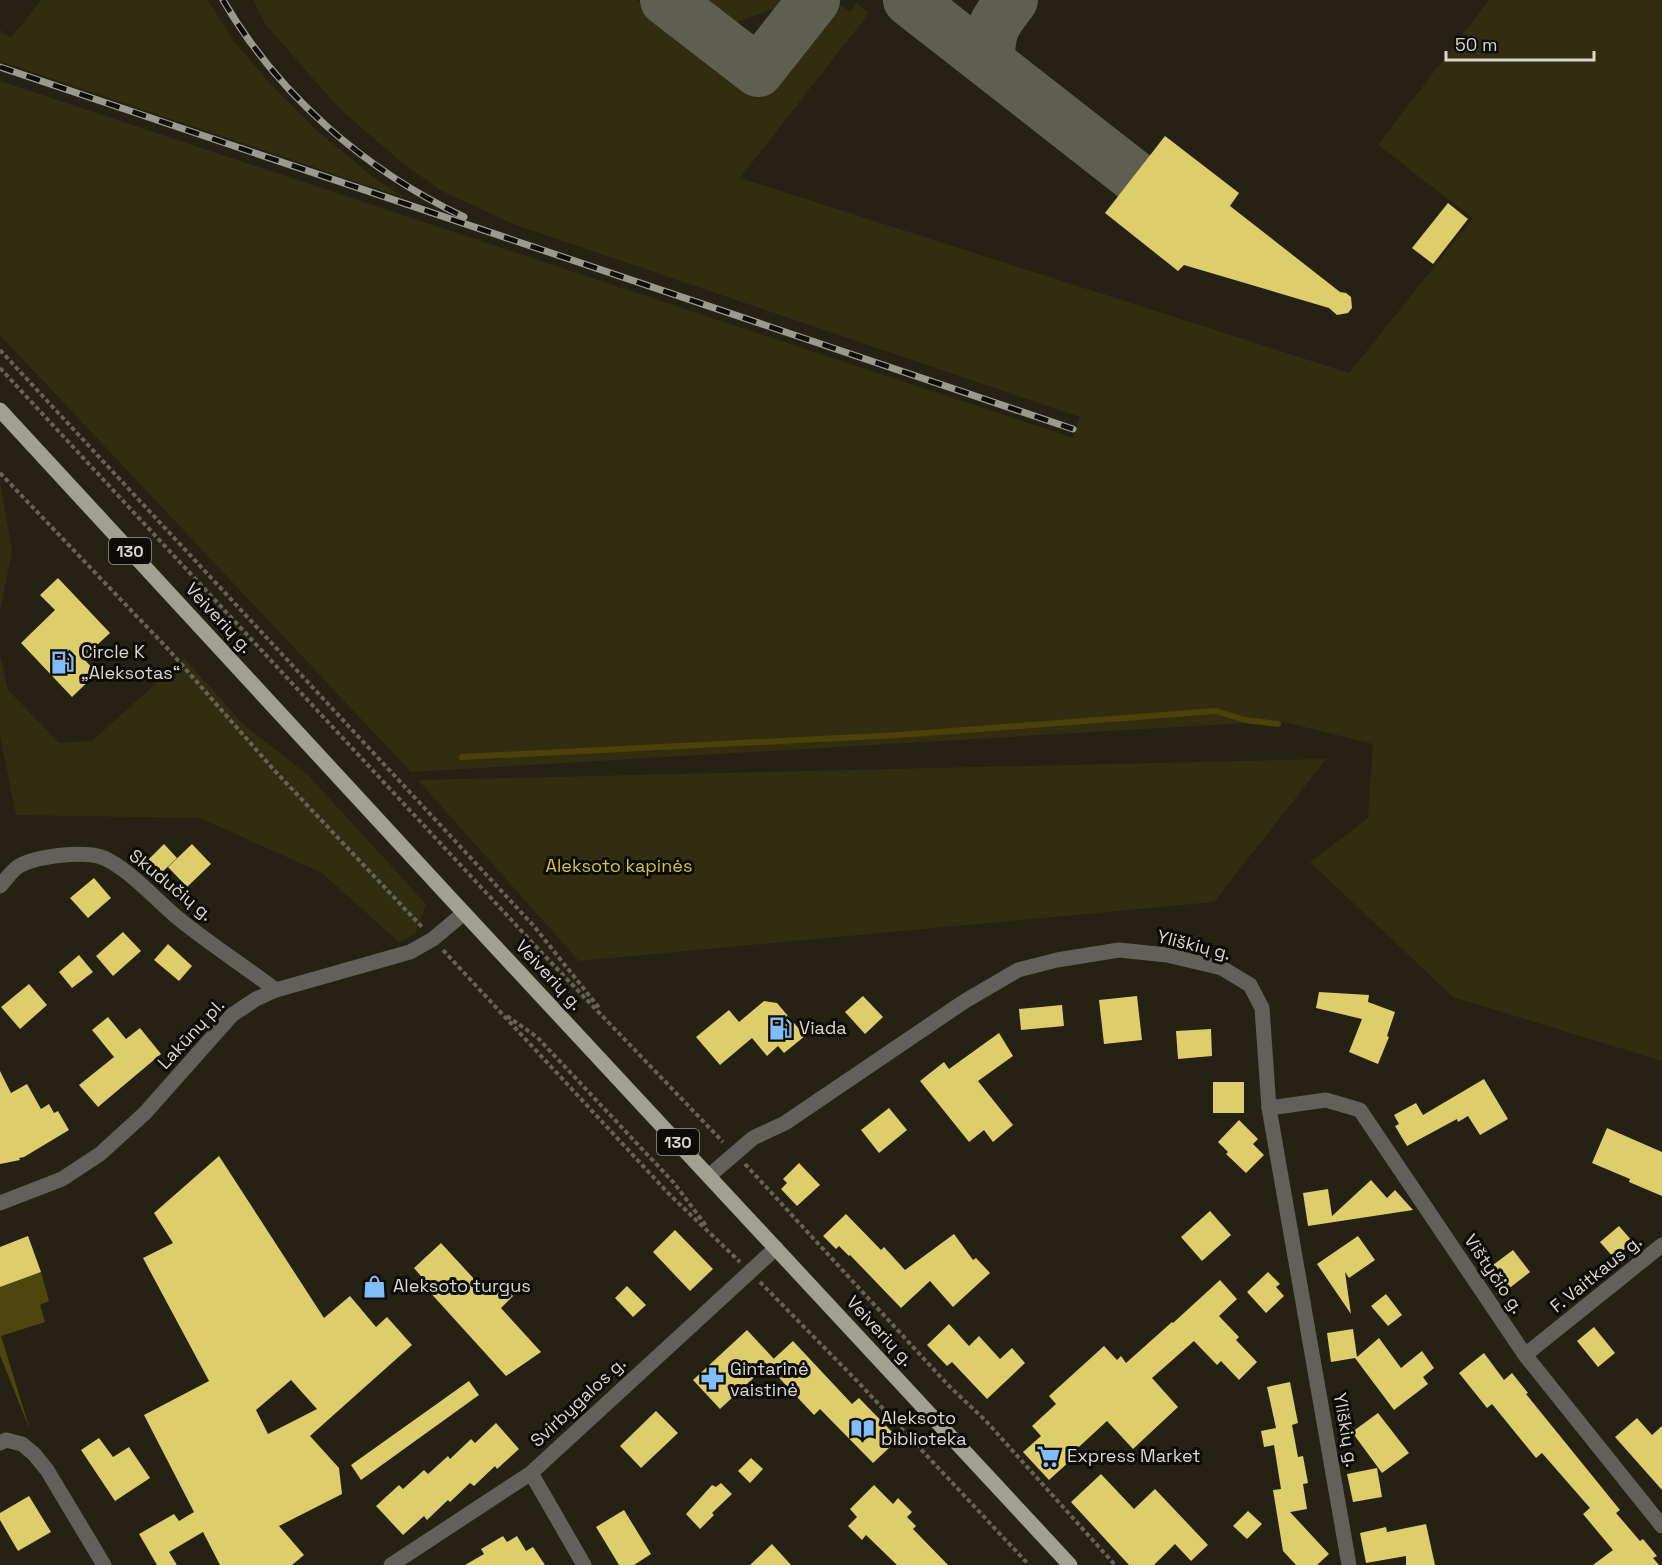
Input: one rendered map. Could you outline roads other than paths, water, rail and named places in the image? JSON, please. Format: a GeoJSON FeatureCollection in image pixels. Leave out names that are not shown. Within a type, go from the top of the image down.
{"type":"FeatureCollection","features":[{"type":"Feature","properties":{"kind":"main road","name":"Veiverių g."},"geometry":{"type":"LineString","coordinates":[[0,410],[1070,1565]]}},
{"type":"Feature","properties":{"kind":"street","name":"Skudučių g."},"geometry":{"type":"LineString","coordinates":[[0,886],[16,867],[29,862],[55,856],[103,857],[120,867],[180,920],[276,990]]}},
{"type":"Feature","properties":{"kind":"street","name":"Lakūnų pl."},"geometry":{"type":"LineString","coordinates":[[0,1203],[62,1179],[100,1154],[145,1113],[232,1015],[256,999],[276,990],[410,952],[433,939],[464,913]]}},
{"type":"Feature","properties":{"kind":"street","name":"Yliškių g."},"geometry":{"type":"LineString","coordinates":[[709,1176],[753,1138],[785,1123],[965,1001],[1018,970],[1057,960],[1119,950],[1167,955],[1222,968],[1250,985],[1262,1008],[1269,1108],[1349,1565]]}},
{"type":"Feature","properties":{"kind":"street","name":"Vištyčio g."},"geometry":{"type":"LineString","coordinates":[[1269,1108],[1326,1100],[1360,1110],[1525,1355],[1662,1526]]}},
{"type":"Feature","properties":{"kind":"street","name":"F. Vaitkaus g."},"geometry":{"type":"LineString","coordinates":[[1525,1355],[1662,1245]]}},
{"type":"Feature","properties":{"kind":"street","name":"Svirbygalos g."},"geometry":{"type":"LineString","coordinates":[[391,1565],[531,1473],[776,1248]]}},
{"type":"Feature","properties":{"kind":"street"},"geometry":{"type":"LineString","coordinates":[[0,1443],[6,1440],[22,1444],[34,1454],[47,1470],[105,1565]]}},
{"type":"Feature","properties":{"kind":"street"},"geometry":{"type":"LineString","coordinates":[[531,1473],[584,1565]]}},
{"type":"Feature","properties":{"kind":"waterway"},"geometry":{"type":"LineString","coordinates":[[462,757],[899,735],[1216,711],[1245,720],[1278,724]]}},
{"type":"Feature","properties":{"kind":"railway"},"geometry":{"type":"LineString","coordinates":[[223,0],[245,35],[270,67],[297,98],[327,126],[392,177],[464,217]]}},
{"type":"Feature","properties":{"kind":"railway"},"geometry":{"type":"LineString","coordinates":[[0,67],[1073,429]]}},
{"type":"Feature","properties":{"kind":"place","name":"Circle K „Aleksotas“"},"geometry":{"type":"Point","coordinates":[63,662]}},
{"type":"Feature","properties":{"kind":"place","name":"Viada"},"geometry":{"type":"Point","coordinates":[781,1028]}},
{"type":"Feature","properties":{"kind":"place","name":"Aleksoto turgus"},"geometry":{"type":"Point","coordinates":[375,1286]}},
{"type":"Feature","properties":{"kind":"place","name":"Gintarinė vaistinė"},"geometry":{"type":"Point","coordinates":[712,1379]}},
{"type":"Feature","properties":{"kind":"place","name":"Aleksoto biblioteka"},"geometry":{"type":"Point","coordinates":[863,1428]}},
{"type":"Feature","properties":{"kind":"place","name":"Express Market"},"geometry":{"type":"Point","coordinates":[1049,1456]}},
{"type":"Feature","properties":{"kind":"park label","name":"Aleksoto kapinės"},"geometry":{"type":"Point","coordinates":[619,866]}}]}
